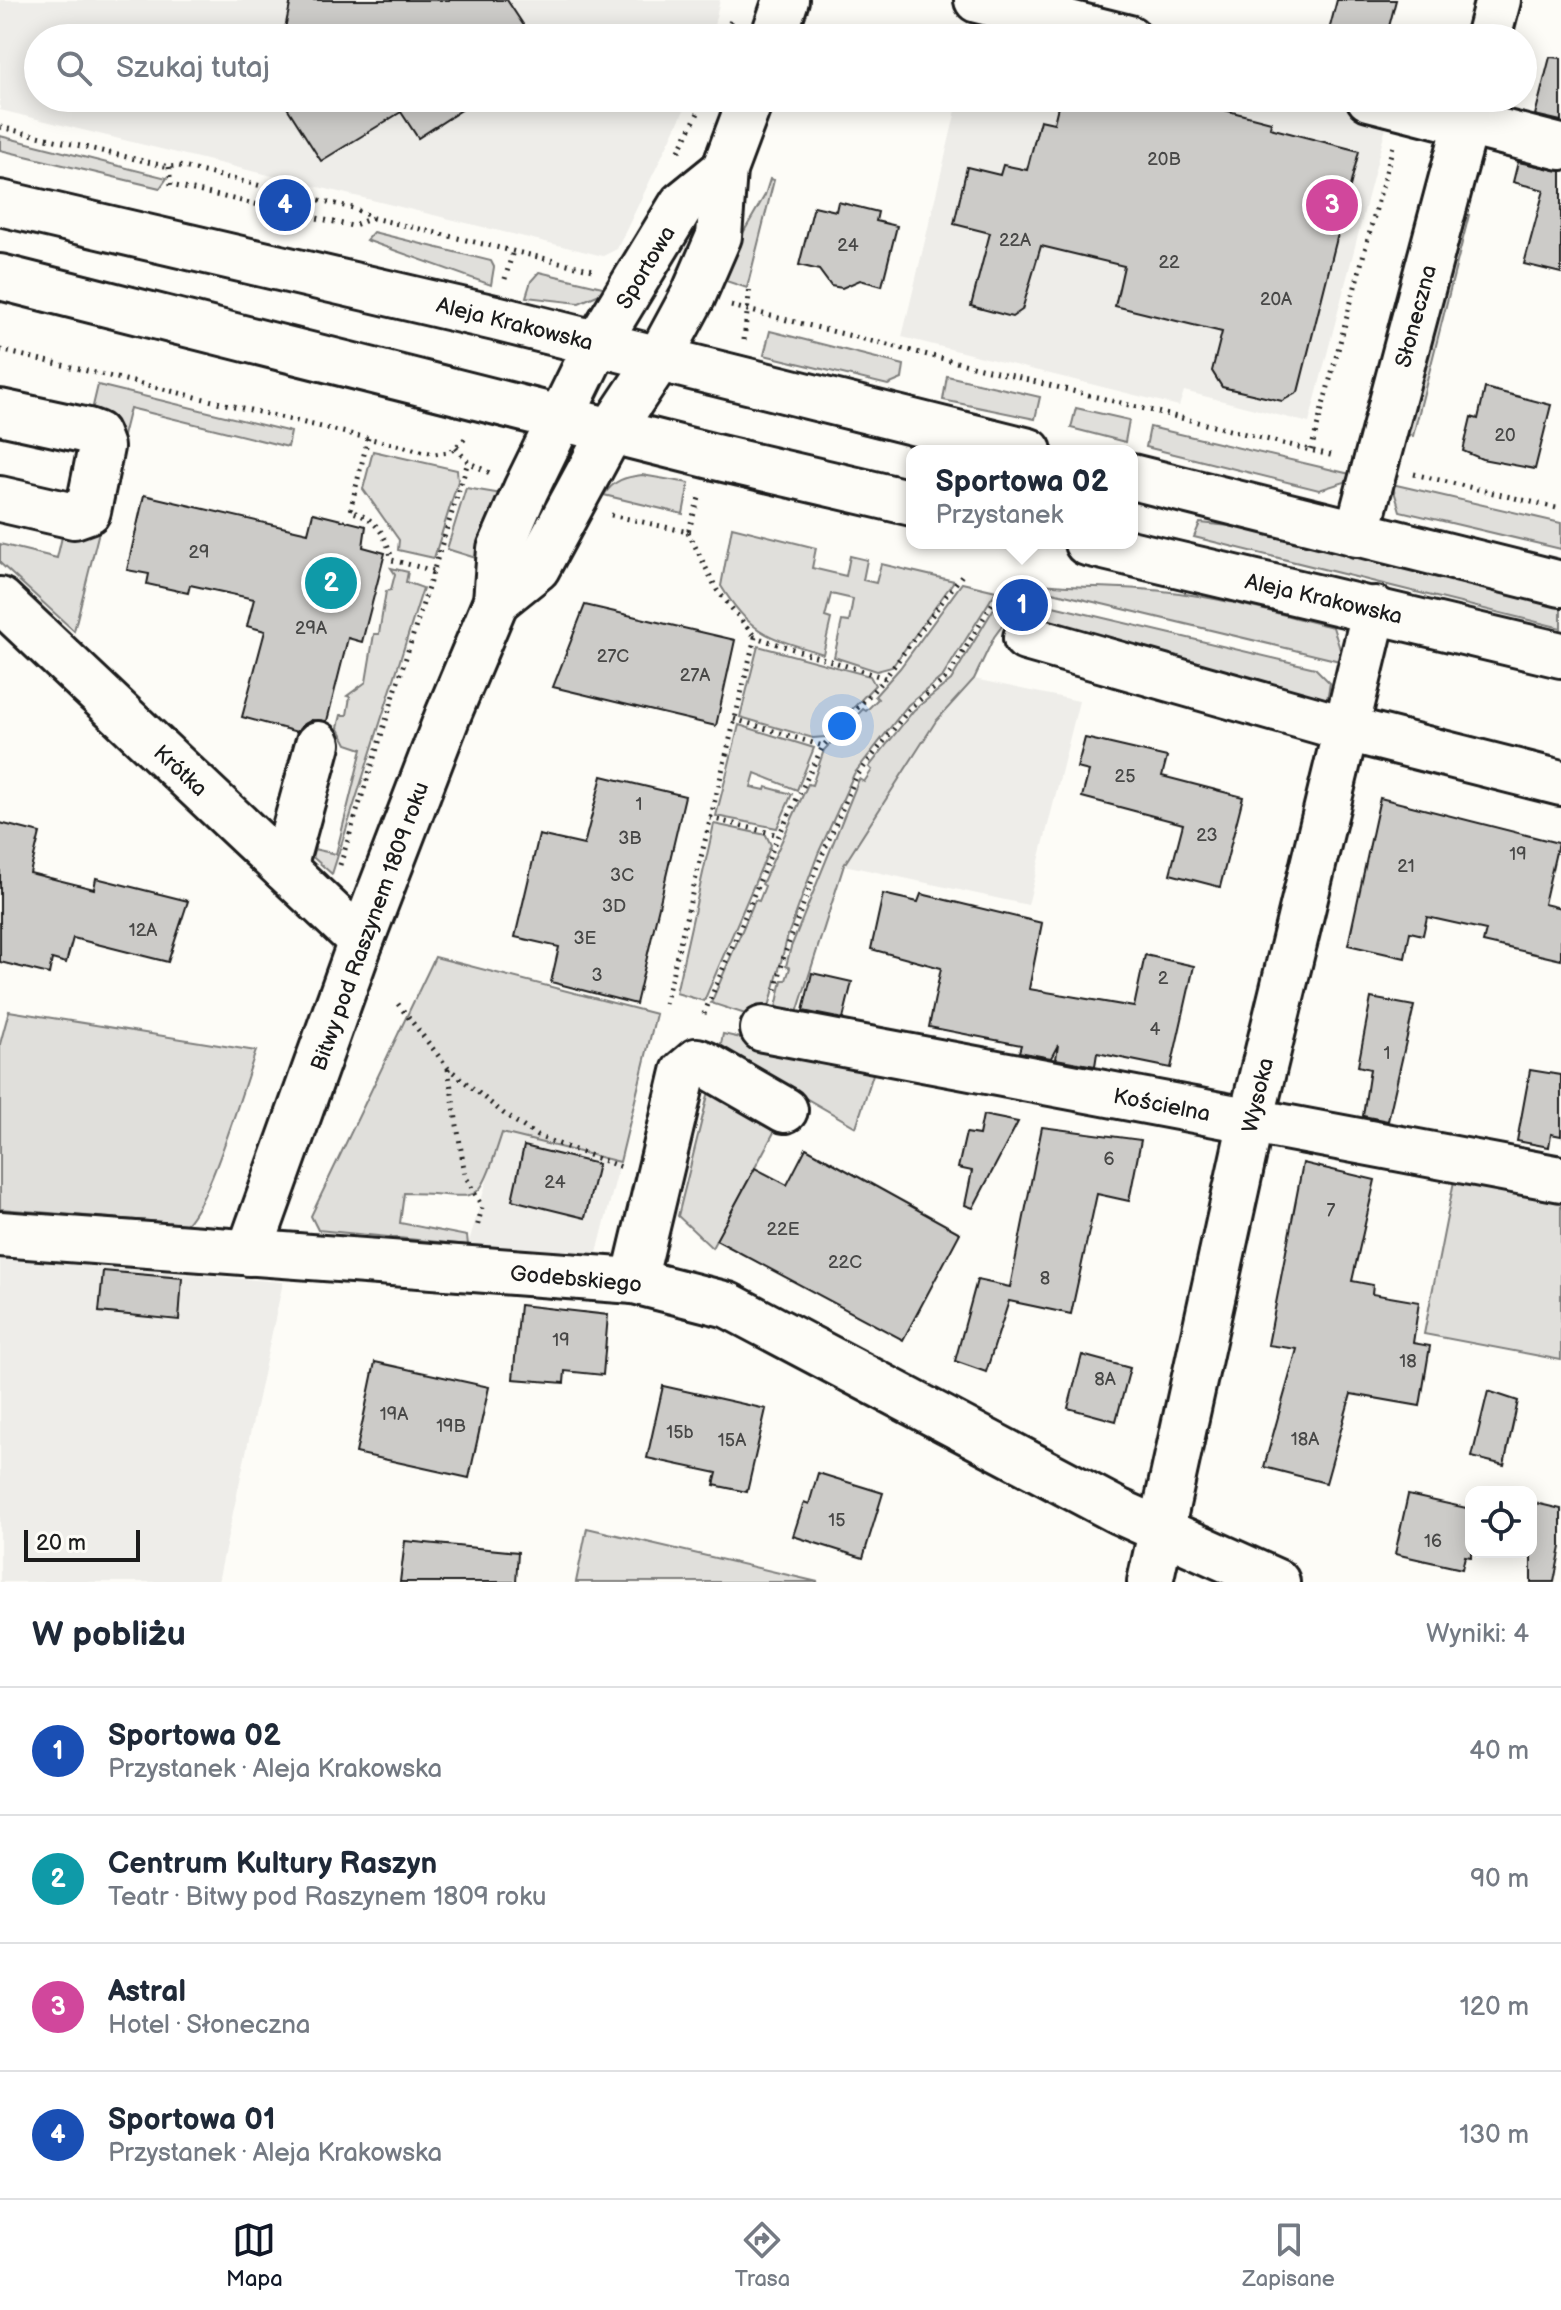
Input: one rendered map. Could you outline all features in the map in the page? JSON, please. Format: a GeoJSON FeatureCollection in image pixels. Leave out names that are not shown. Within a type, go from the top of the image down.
{"type":"FeatureCollection","features":[{"type":"Feature","properties":{"kind":"street"},"geometry":{"type":"LineString","coordinates":[[778,24],[786,0]]}},
{"type":"Feature","properties":{"kind":"street"},"geometry":{"type":"LineString","coordinates":[[977,0],[1073,24]]}},
{"type":"Feature","properties":{"kind":"street"},"geometry":{"type":"LineString","coordinates":[[1492,24],[1498,0]]}},
{"type":"Feature","properties":{"kind":"street"},"geometry":{"type":"LineString","coordinates":[[611,431],[659,359],[693,296],[719,236],[724,170],[746,112]]}},
{"type":"Feature","properties":{"kind":"street","name":"Słoneczna"},"geometry":{"type":"LineString","coordinates":[[1357,534],[1469,112]]}},
{"type":"Feature","properties":{"kind":"street"},"geometry":{"type":"LineString","coordinates":[[1475,112],[1561,147]]}},
{"type":"Feature","properties":{"kind":"street","name":"Sportowa"},"geometry":{"type":"LineString","coordinates":[[558,418],[597,344],[682,204],[724,170]]}},
{"type":"Feature","properties":{"kind":"street","name":"Aleja Krakowska"},"geometry":{"type":"LineString","coordinates":[[0,203],[597,344],[1005,445]]}},
{"type":"Feature","properties":{"kind":"street"},"geometry":{"type":"LineString","coordinates":[[0,277],[558,418],[906,502]]}},
{"type":"Feature","properties":{"kind":"street"},"geometry":{"type":"LineString","coordinates":[[0,412],[88,431],[96,434],[101,447],[88,511],[82,515],[74,516],[0,499]]}},
{"type":"Feature","properties":{"kind":"street","name":"Bitwy pod Raszynem 1809 roku"},"geometry":{"type":"LineString","coordinates":[[249,1253],[361,941],[448,715],[496,601],[500,549],[558,418]]}},
{"type":"Feature","properties":{"kind":"street","name":"Bitwy pod Raszynem 1809 roku"},"geometry":{"type":"LineString","coordinates":[[496,601],[537,568],[611,431]]}},
{"type":"Feature","properties":{"kind":"street"},"geometry":{"type":"LineString","coordinates":[[1138,479],[1561,584]]}},
{"type":"Feature","properties":{"kind":"street","name":"Aleja Krakowska"},"geometry":{"type":"LineString","coordinates":[[1113,549],[1561,655]]}},
{"type":"Feature","properties":{"kind":"street","name":"Krótka"},"geometry":{"type":"LineString","coordinates":[[0,600],[361,941]]}},
{"type":"Feature","properties":{"kind":"street","name":"Wysoka"},"geometry":{"type":"LineString","coordinates":[[1150,1582],[1251,1121],[1375,609]]}},
{"type":"Feature","properties":{"kind":"street"},"geometry":{"type":"LineString","coordinates":[[1026,638],[1347,729],[1561,783]]}},
{"type":"Feature","properties":{"kind":"street"},"geometry":{"type":"LineString","coordinates":[[284,868],[318,744]]}},
{"type":"Feature","properties":{"kind":"street","name":"Kościelna"},"geometry":{"type":"LineString","coordinates":[[767,1029],[1561,1179]]}},
{"type":"Feature","properties":{"kind":"street"},"geometry":{"type":"LineString","coordinates":[[634,1281],[684,1072],[689,1065],[697,1061],[705,1064],[785,1110]]}},
{"type":"Feature","properties":{"kind":"street","name":"Godebskiego"},"geometry":{"type":"LineString","coordinates":[[0,1234],[634,1281],[728,1305],[1162,1532],[1277,1582]]}},
{"type":"Feature","properties":{"kind":"path"},"geometry":{"type":"LineString","coordinates":[[730,24],[734,14]]}},
{"type":"Feature","properties":{"kind":"path"},"geometry":{"type":"LineString","coordinates":[[0,127],[169,167],[179,166],[338,205],[373,218],[596,271]]}},
{"type":"Feature","properties":{"kind":"path"},"geometry":{"type":"LineString","coordinates":[[1311,450],[1395,139]]}},
{"type":"Feature","properties":{"kind":"path"},"geometry":{"type":"LineString","coordinates":[[169,167],[171,185],[352,226],[373,218]]}},
{"type":"Feature","properties":{"kind":"path"},"geometry":{"type":"LineString","coordinates":[[502,290],[513,251]]}},
{"type":"Feature","properties":{"kind":"path"},"geometry":{"type":"LineString","coordinates":[[744,345],[750,286]]}},
{"type":"Feature","properties":{"kind":"path"},"geometry":{"type":"LineString","coordinates":[[725,305],[1346,459]]}},
{"type":"Feature","properties":{"kind":"path"},"geometry":{"type":"LineString","coordinates":[[0,350],[434,454],[456,448],[470,428]]}},
{"type":"Feature","properties":{"kind":"path"},"geometry":{"type":"LineString","coordinates":[[368,438],[350,511],[372,518],[387,541],[392,560],[434,571]]}},
{"type":"Feature","properties":{"kind":"path"},"geometry":{"type":"LineString","coordinates":[[456,448],[468,462],[496,476]]}},
{"type":"Feature","properties":{"kind":"path"},"geometry":{"type":"LineString","coordinates":[[339,867],[468,462]]}},
{"type":"Feature","properties":{"kind":"path"},"geometry":{"type":"LineString","coordinates":[[1408,472],[1561,509]]}},
{"type":"Feature","properties":{"kind":"path"},"geometry":{"type":"LineString","coordinates":[[701,491],[688,532],[717,590],[755,637],[885,678]]}},
{"type":"Feature","properties":{"kind":"path"},"geometry":{"type":"LineString","coordinates":[[607,515],[688,532]]}},
{"type":"Feature","properties":{"kind":"path"},"geometry":{"type":"LineString","coordinates":[[704,1014],[779,835],[823,746],[885,678],[962,575]]}},
{"type":"Feature","properties":{"kind":"path"},"geometry":{"type":"LineString","coordinates":[[767,1029],[784,956],[817,867],[856,777],[911,707],[948,677],[1003,586]]}},
{"type":"Feature","properties":{"kind":"path"},"geometry":{"type":"LineString","coordinates":[[665,1004],[755,637]]}},
{"type":"Feature","properties":{"kind":"path"},"geometry":{"type":"LineString","coordinates":[[734,719],[823,746]]}},
{"type":"Feature","properties":{"kind":"path"},"geometry":{"type":"LineString","coordinates":[[710,818],[779,835]]}},
{"type":"Feature","properties":{"kind":"path"},"geometry":{"type":"LineString","coordinates":[[398,1004],[448,1068],[537,1136],[626,1169]]}},
{"type":"Feature","properties":{"kind":"path"},"geometry":{"type":"LineString","coordinates":[[448,1068],[465,1175],[482,1207]]}},
{"type":"Feature","properties":{"kind":"shaded area"},"geometry":{"type":"Polygon","coordinates":[[[0,0],[720,0],[714,24],[24,24],[24,112],[683,112],[617,249],[603,256],[0,110],[0,0]]]}},
{"type":"Feature","properties":{"kind":"shaded area"},"geometry":{"type":"Polygon","coordinates":[[[978,16],[1010,24],[976,24],[978,16]]]}},
{"type":"Feature","properties":{"kind":"shaded area"},"geometry":{"type":"Polygon","coordinates":[[[956,112],[1372,112],[1389,116],[1309,423],[1184,391],[1179,406],[902,337],[956,112]]]}},
{"type":"Feature","properties":{"kind":"shaded area"},"geometry":{"type":"Polygon","coordinates":[[[0,136],[167,178],[160,188],[0,150],[0,136]]]}},
{"type":"Feature","properties":{"kind":"shaded area"},"geometry":{"type":"Polygon","coordinates":[[[770,179],[774,180],[747,288],[717,278],[765,195],[770,179]]]}},
{"type":"Feature","properties":{"kind":"shaded area"},"geometry":{"type":"Polygon","coordinates":[[[1458,212],[1469,215],[1413,436],[1402,433],[1458,212]]]}},
{"type":"Feature","properties":{"kind":"shaded area"},"geometry":{"type":"Polygon","coordinates":[[[373,232],[491,261],[494,267],[491,285],[366,240],[373,232]]]}},
{"type":"Feature","properties":{"kind":"shaded area"},"geometry":{"type":"Polygon","coordinates":[[[539,272],[611,289],[579,303],[526,297],[531,281],[539,272]]]}},
{"type":"Feature","properties":{"kind":"shaded area"},"geometry":{"type":"Polygon","coordinates":[[[770,331],[904,365],[902,379],[888,385],[764,355],[770,331]]]}},
{"type":"Feature","properties":{"kind":"shaded area"},"geometry":{"type":"Polygon","coordinates":[[[947,376],[1040,397],[1035,419],[943,400],[947,376]]]}},
{"type":"Feature","properties":{"kind":"shaded area"},"geometry":{"type":"Polygon","coordinates":[[[98,385],[291,432],[288,447],[130,408],[74,631],[0,563],[0,544],[57,558],[98,385]]]}},
{"type":"Feature","properties":{"kind":"shaded area"},"geometry":{"type":"Polygon","coordinates":[[[1076,408],[1129,420],[1125,442],[1071,428],[1076,408]]]}},
{"type":"Feature","properties":{"kind":"shaded area"},"geometry":{"type":"Polygon","coordinates":[[[1150,427],[1350,474],[1345,482],[1319,490],[1146,447],[1150,427]]]}},
{"type":"Feature","properties":{"kind":"shaded area"},"geometry":{"type":"Polygon","coordinates":[[[373,451],[457,470],[458,481],[434,558],[398,550],[399,540],[363,489],[373,451]]]}},
{"type":"Feature","properties":{"kind":"shaded area"},"geometry":{"type":"Polygon","coordinates":[[[642,475],[689,483],[683,514],[604,495],[620,480],[642,475]]]}},
{"type":"Feature","properties":{"kind":"shaded area"},"geometry":{"type":"Polygon","coordinates":[[[1392,484],[1561,523],[1561,549],[1400,511],[1392,484]]]}},
{"type":"Feature","properties":{"kind":"shaded area"},"geometry":{"type":"Polygon","coordinates":[[[466,488],[508,495],[479,559],[447,549],[466,488]]]}},
{"type":"Feature","properties":{"kind":"shaded area"},"geometry":{"type":"Polygon","coordinates":[[[1200,523],[1240,527],[1561,604],[1561,628],[1194,537],[1200,523]]]}},
{"type":"Feature","properties":{"kind":"shaded area"},"geometry":{"type":"Polygon","coordinates":[[[732,527],[816,548],[812,568],[846,576],[850,556],[867,560],[863,580],[876,583],[881,564],[954,581],[892,667],[877,671],[834,657],[842,621],[849,622],[853,599],[831,594],[825,617],[831,619],[823,654],[775,638],[742,615],[721,586],[732,527]]]}},
{"type":"Feature","properties":{"kind":"shaded area"},"geometry":{"type":"Polygon","coordinates":[[[391,568],[408,572],[406,582],[423,588],[332,874],[307,852],[309,848],[336,854],[362,749],[347,744],[338,727],[341,715],[347,715],[350,697],[347,696],[366,682],[374,634],[379,634],[386,591],[391,590],[395,574],[391,568]]]}},
{"type":"Feature","properties":{"kind":"shaded area"},"geometry":{"type":"Polygon","coordinates":[[[1024,582],[1189,595],[1333,627],[1344,662],[1023,585],[1024,582]]]}},
{"type":"Feature","properties":{"kind":"shaded area"},"geometry":{"type":"Polygon","coordinates":[[[962,583],[996,591],[943,676],[908,705],[854,774],[818,854],[788,935],[768,1011],[761,1019],[711,1003],[755,900],[759,901],[765,886],[762,884],[808,784],[812,785],[824,750],[863,709],[866,711],[878,699],[875,696],[900,668],[962,583]]]}},
{"type":"Feature","properties":{"kind":"shaded area"},"geometry":{"type":"Polygon","coordinates":[[[1003,593],[1016,596],[1014,610],[1033,614],[1036,602],[1315,668],[1330,683],[1327,700],[1316,705],[1297,692],[1010,615],[994,637],[974,679],[936,721],[844,865],[796,1016],[775,1012],[782,980],[786,980],[790,968],[786,966],[791,947],[859,779],[864,782],[872,770],[869,767],[914,710],[951,680],[1003,593]]]}},
{"type":"Feature","properties":{"kind":"shaded area"},"geometry":{"type":"Polygon","coordinates":[[[758,646],[870,676],[875,685],[826,737],[813,738],[740,717],[758,646]]]}},
{"type":"Feature","properties":{"kind":"shaded area"},"geometry":{"type":"Polygon","coordinates":[[[974,679],[1079,701],[1028,905],[844,865],[936,720],[974,679]]]}},
{"type":"Feature","properties":{"kind":"shaded area"},"geometry":{"type":"Polygon","coordinates":[[[739,725],[814,748],[797,790],[755,773],[751,787],[765,790],[766,787],[792,794],[777,828],[716,816],[739,725]]]}},
{"type":"Feature","properties":{"kind":"shaded area"},"geometry":{"type":"Polygon","coordinates":[[[714,824],[766,835],[771,845],[704,1001],[676,993],[714,824]]]}},
{"type":"Feature","properties":{"kind":"shaded area"},"geometry":{"type":"Polygon","coordinates":[[[435,957],[656,1014],[620,1162],[502,1133],[486,1177],[472,1194],[404,1193],[400,1223],[467,1236],[468,1245],[318,1230],[311,1216],[435,957]]]}},
{"type":"Feature","properties":{"kind":"shaded area"},"geometry":{"type":"Polygon","coordinates":[[[9,1011],[256,1051],[206,1192],[186,1224],[0,1209],[0,1044],[9,1011]]]}},
{"type":"Feature","properties":{"kind":"shaded area"},"geometry":{"type":"Polygon","coordinates":[[[723,1034],[875,1068],[856,1127],[720,1049],[723,1034]]]}},
{"type":"Feature","properties":{"kind":"shaded area"},"geometry":{"type":"Polygon","coordinates":[[[709,1091],[779,1123],[712,1248],[678,1216],[709,1091]]]}},
{"type":"Feature","properties":{"kind":"shaded area"},"geometry":{"type":"Polygon","coordinates":[[[501,1133],[620,1162],[597,1253],[468,1245],[501,1133]]]}},
{"type":"Feature","properties":{"kind":"shaded area"},"geometry":{"type":"Polygon","coordinates":[[[1455,1176],[1561,1196],[1561,1360],[1424,1334],[1455,1176]]]}},
{"type":"Feature","properties":{"kind":"shaded area"},"geometry":{"type":"Polygon","coordinates":[[[0,1259],[283,1282],[218,1582],[0,1582],[0,1259]]]}},
{"type":"Feature","properties":{"kind":"shaded area"},"geometry":{"type":"Polygon","coordinates":[[[587,1528],[818,1582],[576,1582],[587,1528]]]}},
{"type":"Feature","properties":{"kind":"building"},"geometry":{"type":"Polygon","coordinates":[[[291,0],[507,0],[523,24],[286,24],[291,0]]]}},
{"type":"Feature","properties":{"kind":"building"},"geometry":{"type":"Polygon","coordinates":[[[1337,0],[1396,0],[1390,24],[1331,24],[1337,0]]]}},
{"type":"Feature","properties":{"kind":"building"},"geometry":{"type":"Polygon","coordinates":[[[1550,57],[1561,58],[1561,121],[1535,115],[1550,57]]]}},
{"type":"Feature","properties":{"kind":"building"},"geometry":{"type":"Polygon","coordinates":[[[290,112],[401,112],[321,161],[290,112]]]}},
{"type":"Feature","properties":{"kind":"building"},"geometry":{"type":"Polygon","coordinates":[[[401,112],[458,112],[418,138],[401,112]]]}},
{"type":"Feature","properties":{"kind":"building"},"geometry":{"type":"Polygon","coordinates":[[[1057,112],[1232,112],[1271,122],[1270,128],[1359,151],[1298,392],[1282,401],[1222,387],[1212,371],[1222,332],[1115,306],[1124,266],[1041,246],[1022,310],[1012,317],[971,306],[990,233],[954,224],[967,167],[1000,175],[1003,165],[1027,170],[1040,120],[1054,123],[1057,112]]]}},
{"type":"Feature","properties":{"kind":"building"},"geometry":{"type":"Polygon","coordinates":[[[1518,162],[1561,171],[1561,273],[1524,264],[1544,190],[1513,182],[1518,162]]]}},
{"type":"Feature","properties":{"kind":"building"},"geometry":{"type":"Polygon","coordinates":[[[838,202],[878,212],[876,221],[897,226],[882,286],[860,280],[842,288],[831,286],[819,270],[799,265],[814,206],[836,211],[838,202]]]}},
{"type":"Feature","properties":{"kind":"building"},"geometry":{"type":"Polygon","coordinates":[[[1485,388],[1551,405],[1535,469],[1482,459],[1463,451],[1471,417],[1478,419],[1485,388]]]}},
{"type":"Feature","properties":{"kind":"building"},"geometry":{"type":"Polygon","coordinates":[[[144,495],[308,533],[313,513],[366,526],[363,547],[385,553],[362,642],[348,638],[327,721],[311,720],[297,732],[242,717],[265,631],[247,626],[254,599],[190,585],[188,593],[147,584],[149,574],[127,570],[144,495]]]}},
{"type":"Feature","properties":{"kind":"building"},"geometry":{"type":"Polygon","coordinates":[[[585,605],[735,640],[716,726],[553,687],[585,605]]]}},
{"type":"Feature","properties":{"kind":"building"},"geometry":{"type":"Polygon","coordinates":[[[1085,738],[1167,757],[1162,776],[1243,797],[1220,887],[1170,874],[1183,824],[1082,797],[1089,771],[1077,768],[1085,738]]]}},
{"type":"Feature","properties":{"kind":"building"},"geometry":{"type":"Polygon","coordinates":[[[602,776],[685,796],[636,1004],[551,982],[559,947],[515,937],[539,835],[584,845],[602,776]]]}},
{"type":"Feature","properties":{"kind":"building"},"geometry":{"type":"Polygon","coordinates":[[[1380,798],[1558,843],[1544,904],[1561,908],[1561,960],[1483,942],[1486,930],[1427,917],[1423,935],[1410,932],[1405,958],[1348,945],[1380,798]]]}},
{"type":"Feature","properties":{"kind":"building"},"geometry":{"type":"Polygon","coordinates":[[[0,823],[40,833],[30,873],[94,889],[96,878],[188,901],[168,962],[73,938],[66,963],[52,959],[49,974],[0,962],[0,823]]]}},
{"type":"Feature","properties":{"kind":"building"},"geometry":{"type":"Polygon","coordinates":[[[883,894],[918,902],[921,894],[1042,923],[1029,989],[1134,1007],[1145,955],[1194,966],[1171,1068],[1097,1053],[1095,1066],[1056,1059],[1058,1045],[1051,1058],[1019,1052],[1021,1045],[929,1027],[941,968],[871,949],[883,894]]]}},
{"type":"Feature","properties":{"kind":"building"},"geometry":{"type":"Polygon","coordinates":[[[812,973],[852,982],[843,1019],[803,1011],[812,973]]]}},
{"type":"Feature","properties":{"kind":"building"},"geometry":{"type":"Polygon","coordinates":[[[1371,998],[1414,1006],[1388,1121],[1363,1116],[1370,1069],[1358,1066],[1371,998]]]}},
{"type":"Feature","properties":{"kind":"building"},"geometry":{"type":"Polygon","coordinates":[[[1530,1070],[1561,1075],[1561,1136],[1551,1134],[1549,1147],[1517,1141],[1530,1070]]]}},
{"type":"Feature","properties":{"kind":"building"},"geometry":{"type":"Polygon","coordinates":[[[983,1115],[1018,1122],[973,1208],[965,1205],[972,1171],[958,1168],[966,1133],[979,1135],[983,1115]]]}},
{"type":"Feature","properties":{"kind":"building"},"geometry":{"type":"Polygon","coordinates":[[[1042,1127],[1141,1140],[1129,1201],[1097,1194],[1071,1314],[1009,1301],[986,1372],[955,1361],[977,1280],[1010,1287],[1042,1127]]]}},
{"type":"Feature","properties":{"kind":"building"},"geometry":{"type":"Polygon","coordinates":[[[524,1146],[598,1164],[585,1218],[512,1200],[524,1146]]]}},
{"type":"Feature","properties":{"kind":"building"},"geometry":{"type":"Polygon","coordinates":[[[806,1148],[960,1233],[903,1340],[716,1240],[755,1168],[787,1185],[806,1148]]]}},
{"type":"Feature","properties":{"kind":"building"},"geometry":{"type":"Polygon","coordinates":[[[1303,1163],[1375,1180],[1352,1281],[1373,1285],[1372,1294],[1419,1302],[1413,1343],[1430,1346],[1420,1406],[1351,1394],[1326,1483],[1264,1467],[1297,1349],[1268,1345],[1303,1163]]]}},
{"type":"Feature","properties":{"kind":"building"},"geometry":{"type":"Polygon","coordinates":[[[103,1271],[182,1278],[179,1320],[99,1312],[103,1271]]]}},
{"type":"Feature","properties":{"kind":"building"},"geometry":{"type":"Polygon","coordinates":[[[520,1305],[608,1315],[603,1375],[565,1371],[564,1383],[513,1379],[520,1305]]]}},
{"type":"Feature","properties":{"kind":"building"},"geometry":{"type":"Polygon","coordinates":[[[1082,1355],[1130,1368],[1116,1421],[1068,1408],[1082,1355]]]}},
{"type":"Feature","properties":{"kind":"building"},"geometry":{"type":"Polygon","coordinates":[[[375,1362],[489,1387],[469,1478],[356,1453],[375,1362]]]}},
{"type":"Feature","properties":{"kind":"building"},"geometry":{"type":"Polygon","coordinates":[[[663,1386],[766,1409],[747,1492],[714,1485],[717,1473],[647,1458],[663,1386]]]}},
{"type":"Feature","properties":{"kind":"building"},"geometry":{"type":"Polygon","coordinates":[[[1488,1391],[1518,1401],[1504,1465],[1472,1457],[1488,1391]]]}},
{"type":"Feature","properties":{"kind":"building"},"geometry":{"type":"Polygon","coordinates":[[[818,1473],[883,1493],[863,1558],[793,1536],[804,1502],[809,1504],[818,1473]]]}},
{"type":"Feature","properties":{"kind":"building"},"geometry":{"type":"Polygon","coordinates":[[[1408,1495],[1465,1508],[1462,1569],[1395,1554],[1408,1495]]]}},
{"type":"Feature","properties":{"kind":"building"},"geometry":{"type":"Polygon","coordinates":[[[1537,1503],[1561,1509],[1561,1547],[1554,1582],[1531,1582],[1531,1558],[1537,1558],[1537,1503]]]}},
{"type":"Feature","properties":{"kind":"building"},"geometry":{"type":"Polygon","coordinates":[[[405,1541],[518,1552],[516,1582],[400,1582],[405,1541]]]}},
{"type":"Feature","properties":{"kind":"place","name":"Sportowa 01"},"geometry":{"type":"Point","coordinates":[285,205]}},
{"type":"Feature","properties":{"kind":"place","name":"Astral"},"geometry":{"type":"Point","coordinates":[1332,205]}},
{"type":"Feature","properties":{"kind":"place","name":"Centrum Kultury Raszyn"},"geometry":{"type":"Point","coordinates":[331,583]}},
{"type":"Feature","properties":{"kind":"place","name":"Sportowa 02"},"geometry":{"type":"Point","coordinates":[1022,605]}}]}
